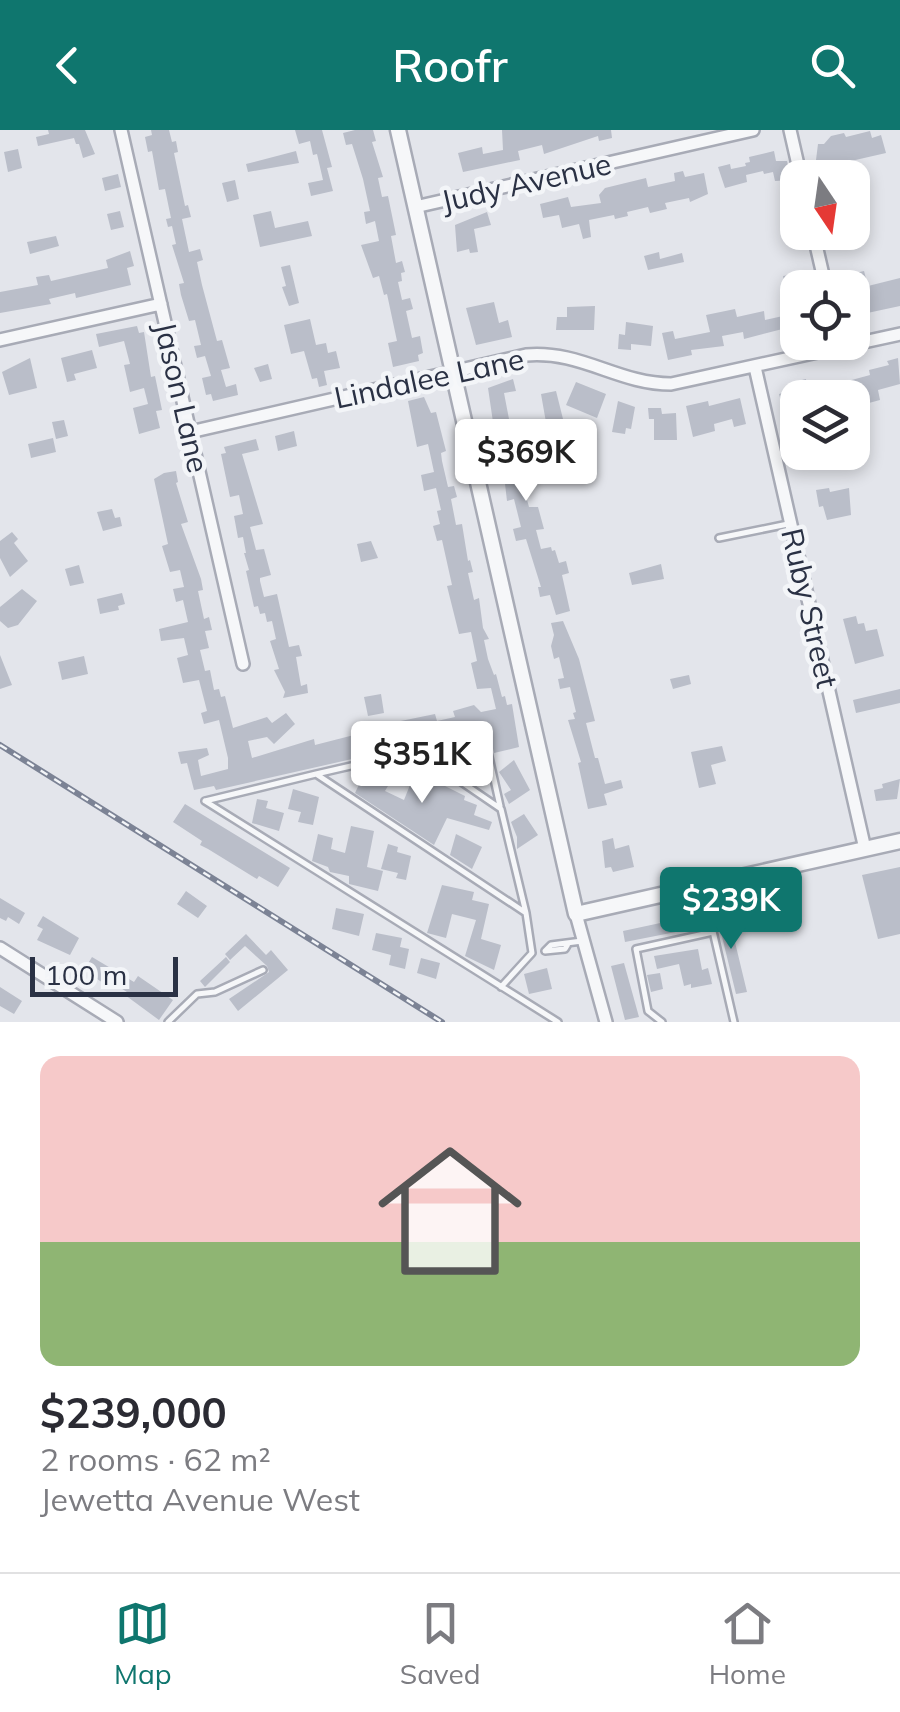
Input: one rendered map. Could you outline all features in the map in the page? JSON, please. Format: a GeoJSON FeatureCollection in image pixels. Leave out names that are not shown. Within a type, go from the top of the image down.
{"type":"FeatureCollection","features":[{"type":"Feature","properties":{"kind":"street","name":"Jason Lane"},"geometry":{"type":"LineString","coordinates":[[121,130],[243,664]]}},
{"type":"Feature","properties":{"kind":"street"},"geometry":{"type":"LineString","coordinates":[[398,130],[576,914],[606,1022]]}},
{"type":"Feature","properties":{"kind":"street","name":"Judy Avenue"},"geometry":{"type":"LineString","coordinates":[[415,207],[753,130]]}},
{"type":"Feature","properties":{"kind":"street"},"geometry":{"type":"LineString","coordinates":[[790,130],[797,160]]}},
{"type":"Feature","properties":{"kind":"street"},"geometry":{"type":"LineString","coordinates":[[0,340],[161,304]]}},
{"type":"Feature","properties":{"kind":"street","name":"Lindalee Lane"},"geometry":{"type":"LineString","coordinates":[[870,339],[900,334]]}},
{"type":"Feature","properties":{"kind":"street","name":"Lindalee Lane"},"geometry":{"type":"LineString","coordinates":[[190,432],[541,354],[575,358],[652,384],[688,382],[780,360]]}},
{"type":"Feature","properties":{"kind":"street","name":"Ruby Street"},"geometry":{"type":"LineString","coordinates":[[756,366],[865,849]]}},
{"type":"Feature","properties":{"kind":"street"},"geometry":{"type":"LineString","coordinates":[[576,914],[900,841]]}},
{"type":"Feature","properties":{"kind":"street"},"geometry":{"type":"LineString","coordinates":[[0,948],[117,1022]]}},
{"type":"Feature","properties":{"kind":"lane"},"geometry":{"type":"LineString","coordinates":[[719,538],[791,524]]}},
{"type":"Feature","properties":{"kind":"lane"},"geometry":{"type":"LineString","coordinates":[[532,953],[485,739],[416,751],[205,801],[558,1022]]}},
{"type":"Feature","properties":{"kind":"lane"},"geometry":{"type":"LineString","coordinates":[[416,751],[501,809]]}},
{"type":"Feature","properties":{"kind":"lane"},"geometry":{"type":"LineString","coordinates":[[316,774],[526,913]]}},
{"type":"Feature","properties":{"kind":"lane"},"geometry":{"type":"LineString","coordinates":[[702,886],[734,1022]]}},
{"type":"Feature","properties":{"kind":"lane"},"geometry":{"type":"LineString","coordinates":[[662,1022],[648,1011],[636,949],[713,932]]}},
{"type":"Feature","properties":{"kind":"lane"},"geometry":{"type":"LineString","coordinates":[[501,987],[532,953],[584,941]]}},
{"type":"Feature","properties":{"kind":"lane"},"geometry":{"type":"LineString","coordinates":[[168,1022],[197,994],[215,992],[263,970]]}},
{"type":"Feature","properties":{"kind":"building"},"geometry":{"type":"Polygon","coordinates":[[[48,130],[85,130],[95,154],[83,158],[74,138],[38,146],[36,137],[49,134],[48,130]]]}},
{"type":"Feature","properties":{"kind":"building"},"geometry":{"type":"Polygon","coordinates":[[[151,130],[169,130],[172,142],[176,141],[178,152],[174,153],[191,217],[182,219],[189,252],[200,249],[203,260],[197,262],[202,285],[217,341],[222,340],[230,368],[221,370],[226,387],[236,384],[238,395],[213,401],[211,394],[206,395],[202,378],[211,376],[205,356],[197,358],[194,346],[201,345],[195,320],[189,321],[181,295],[179,284],[184,283],[172,245],[176,244],[172,226],[168,227],[166,219],[171,218],[165,189],[159,190],[152,151],[148,152],[145,137],[152,135],[151,130]]]}},
{"type":"Feature","properties":{"kind":"building"},"geometry":{"type":"Polygon","coordinates":[[[295,130],[322,130],[332,167],[327,168],[333,191],[311,196],[308,183],[323,180],[317,154],[313,155],[310,141],[299,144],[295,130]]]}},
{"type":"Feature","properties":{"kind":"building"},"geometry":{"type":"Polygon","coordinates":[[[373,130],[376,141],[372,142],[383,177],[378,178],[382,197],[388,196],[396,235],[391,236],[396,263],[402,261],[405,272],[398,282],[402,300],[410,298],[413,309],[406,311],[412,338],[420,336],[423,353],[418,355],[419,361],[393,367],[388,343],[397,341],[387,294],[384,295],[379,276],[373,278],[361,245],[379,241],[375,221],[366,224],[364,212],[370,211],[363,179],[352,144],[346,145],[343,133],[373,130]]]}},
{"type":"Feature","properties":{"kind":"building"},"geometry":{"type":"Polygon","coordinates":[[[502,130],[611,130],[612,138],[599,141],[598,136],[544,154],[542,145],[518,151],[520,160],[463,172],[458,153],[482,147],[483,154],[503,150],[502,130]]]}},
{"type":"Feature","properties":{"kind":"building"},"geometry":{"type":"Polygon","coordinates":[[[870,131],[872,138],[881,135],[886,153],[855,160],[816,160],[818,144],[824,144],[831,136],[844,133],[846,137],[870,131]]]}},
{"type":"Feature","properties":{"kind":"building"},"geometry":{"type":"Polygon","coordinates":[[[18,149],[22,168],[8,172],[4,152],[18,149]]]}},
{"type":"Feature","properties":{"kind":"building"},"geometry":{"type":"Polygon","coordinates":[[[296,151],[299,163],[248,172],[246,164],[296,151]]]}},
{"type":"Feature","properties":{"kind":"building"},"geometry":{"type":"Polygon","coordinates":[[[774,151],[776,161],[780,161],[780,181],[775,181],[773,172],[763,171],[746,175],[747,182],[725,188],[718,167],[746,166],[749,157],[774,151]]]}},
{"type":"Feature","properties":{"kind":"building"},"geometry":{"type":"Polygon","coordinates":[[[683,171],[685,177],[704,173],[708,194],[690,202],[689,198],[665,203],[667,209],[650,213],[648,207],[615,219],[614,215],[589,220],[591,237],[583,239],[579,224],[562,228],[559,215],[543,218],[540,204],[568,197],[571,207],[601,203],[599,195],[605,188],[646,178],[648,187],[675,181],[674,173],[683,171]]]}},
{"type":"Feature","properties":{"kind":"building"},"geometry":{"type":"Polygon","coordinates":[[[118,174],[121,187],[105,191],[102,178],[118,174]]]}},
{"type":"Feature","properties":{"kind":"building"},"geometry":{"type":"Polygon","coordinates":[[[235,180],[239,199],[227,202],[222,183],[235,180]]]}},
{"type":"Feature","properties":{"kind":"building"},"geometry":{"type":"Polygon","coordinates":[[[120,211],[124,227],[111,230],[107,214],[120,211]]]}},
{"type":"Feature","properties":{"kind":"building"},"geometry":{"type":"Polygon","coordinates":[[[271,211],[275,228],[308,221],[312,236],[260,247],[253,215],[271,211]]]}},
{"type":"Feature","properties":{"kind":"building"},"geometry":{"type":"Polygon","coordinates":[[[487,212],[491,225],[474,229],[478,252],[457,252],[455,225],[487,212]]]}},
{"type":"Feature","properties":{"kind":"building"},"geometry":{"type":"Polygon","coordinates":[[[56,236],[59,246],[30,254],[27,242],[56,236]]]}},
{"type":"Feature","properties":{"kind":"building"},"geometry":{"type":"Polygon","coordinates":[[[130,251],[134,266],[127,268],[131,285],[76,298],[75,293],[49,299],[51,304],[0,313],[0,292],[38,285],[36,277],[49,275],[51,281],[108,268],[106,260],[130,251]]]}},
{"type":"Feature","properties":{"kind":"building"},"geometry":{"type":"Polygon","coordinates":[[[659,252],[660,259],[682,253],[684,262],[648,270],[644,256],[659,252]]]}},
{"type":"Feature","properties":{"kind":"building"},"geometry":{"type":"Polygon","coordinates":[[[290,265],[299,303],[289,306],[282,287],[286,286],[281,267],[290,265]]]}},
{"type":"Feature","properties":{"kind":"building"},"geometry":{"type":"Polygon","coordinates":[[[900,278],[900,306],[870,312],[870,286],[900,278]]]}},
{"type":"Feature","properties":{"kind":"building"},"geometry":{"type":"Polygon","coordinates":[[[494,302],[499,323],[508,320],[512,337],[476,345],[466,308],[494,302]]]}},
{"type":"Feature","properties":{"kind":"building"},"geometry":{"type":"Polygon","coordinates":[[[595,306],[594,330],[556,330],[557,317],[567,317],[567,307],[595,306]]]}},
{"type":"Feature","properties":{"kind":"building"},"geometry":{"type":"Polygon","coordinates":[[[735,309],[737,317],[764,311],[765,320],[780,317],[780,330],[744,339],[743,332],[722,336],[724,346],[691,350],[692,355],[668,360],[662,333],[673,331],[675,339],[710,332],[706,315],[735,309]]]}},
{"type":"Feature","properties":{"kind":"building"},"geometry":{"type":"Polygon","coordinates":[[[310,319],[316,345],[326,343],[328,353],[336,351],[340,368],[324,371],[327,385],[319,387],[317,378],[312,379],[304,351],[291,354],[284,325],[310,319]]]}},
{"type":"Feature","properties":{"kind":"building"},"geometry":{"type":"Polygon","coordinates":[[[626,322],[653,326],[651,346],[631,344],[631,350],[618,349],[619,334],[625,335],[626,322]]]}},
{"type":"Feature","properties":{"kind":"building"},"geometry":{"type":"Polygon","coordinates":[[[137,326],[139,333],[144,332],[151,377],[155,376],[162,410],[156,411],[160,428],[139,434],[133,408],[148,404],[144,388],[130,392],[124,365],[130,364],[124,341],[99,347],[96,334],[137,326]]]}},
{"type":"Feature","properties":{"kind":"building"},"geometry":{"type":"Polygon","coordinates":[[[92,350],[97,368],[74,374],[76,380],[67,382],[61,358],[92,350]]]}},
{"type":"Feature","properties":{"kind":"building"},"geometry":{"type":"Polygon","coordinates":[[[30,358],[37,388],[9,395],[2,372],[30,358]]]}},
{"type":"Feature","properties":{"kind":"building"},"geometry":{"type":"Polygon","coordinates":[[[898,358],[900,384],[878,390],[880,400],[870,403],[870,380],[852,380],[889,365],[887,361],[898,358]]]}},
{"type":"Feature","properties":{"kind":"building"},"geometry":{"type":"Polygon","coordinates":[[[268,364],[272,379],[260,382],[254,368],[268,364]]]}},
{"type":"Feature","properties":{"kind":"building"},"geometry":{"type":"Polygon","coordinates":[[[513,379],[516,391],[504,393],[514,445],[509,446],[512,464],[526,462],[529,477],[521,478],[529,507],[538,507],[544,529],[536,530],[541,549],[555,550],[559,563],[566,561],[569,573],[562,575],[570,611],[556,615],[550,595],[540,597],[541,587],[526,539],[516,541],[513,529],[521,527],[514,499],[507,501],[502,458],[498,458],[491,431],[488,388],[513,379]]]}},
{"type":"Feature","properties":{"kind":"building"},"geometry":{"type":"Polygon","coordinates":[[[576,382],[606,394],[597,418],[566,405],[576,382]]]}},
{"type":"Feature","properties":{"kind":"building"},"geometry":{"type":"Polygon","coordinates":[[[556,391],[564,423],[547,428],[541,394],[556,391]]]}},
{"type":"Feature","properties":{"kind":"building"},"geometry":{"type":"Polygon","coordinates":[[[424,397],[431,413],[436,412],[446,451],[441,453],[448,487],[454,486],[457,497],[451,499],[456,525],[462,524],[473,572],[468,573],[474,600],[479,598],[483,628],[489,639],[484,640],[488,659],[502,697],[505,696],[507,705],[512,704],[519,747],[494,753],[488,728],[216,790],[214,786],[194,790],[187,763],[181,764],[178,752],[207,748],[209,755],[198,760],[201,776],[228,769],[228,758],[219,720],[204,724],[201,713],[207,711],[199,680],[183,683],[177,658],[188,655],[184,638],[161,641],[159,629],[188,622],[183,600],[176,602],[173,589],[184,587],[180,570],[170,572],[162,546],[168,544],[154,479],[164,473],[176,471],[188,522],[181,524],[201,579],[203,590],[198,591],[204,619],[209,617],[212,630],[205,631],[209,648],[200,650],[205,671],[210,670],[214,690],[219,689],[221,697],[225,696],[233,728],[267,717],[272,723],[286,713],[295,724],[274,744],[267,737],[248,741],[252,758],[314,739],[315,745],[354,735],[376,732],[377,736],[393,732],[391,723],[435,714],[437,721],[455,717],[453,711],[474,705],[481,712],[496,709],[491,688],[477,689],[471,663],[477,661],[471,632],[459,634],[447,586],[452,585],[442,540],[437,541],[433,526],[440,524],[436,488],[424,491],[421,475],[434,472],[428,444],[417,447],[408,401],[424,397]]]}},
{"type":"Feature","properties":{"kind":"building"},"geometry":{"type":"Polygon","coordinates":[[[740,398],[746,424],[734,427],[732,419],[714,424],[715,431],[693,437],[686,406],[708,401],[709,406],[740,398]]]}},
{"type":"Feature","properties":{"kind":"building"},"geometry":{"type":"Polygon","coordinates":[[[618,401],[635,407],[631,429],[626,428],[625,434],[612,432],[618,401]]]}},
{"type":"Feature","properties":{"kind":"building"},"geometry":{"type":"Polygon","coordinates":[[[648,408],[661,408],[662,414],[676,413],[677,440],[654,440],[654,419],[649,419],[648,408]]]}},
{"type":"Feature","properties":{"kind":"building"},"geometry":{"type":"Polygon","coordinates":[[[64,420],[68,436],[56,439],[52,422],[64,420]]]}},
{"type":"Feature","properties":{"kind":"building"},"geometry":{"type":"Polygon","coordinates":[[[294,431],[297,446],[278,451],[275,436],[294,431]]]}},
{"type":"Feature","properties":{"kind":"building"},"geometry":{"type":"Polygon","coordinates":[[[53,438],[56,452],[31,458],[28,444],[53,438]]]}},
{"type":"Feature","properties":{"kind":"building"},"geometry":{"type":"Polygon","coordinates":[[[256,439],[259,450],[242,454],[263,524],[250,527],[256,550],[264,549],[271,575],[260,581],[264,597],[277,594],[289,647],[299,645],[302,656],[296,657],[301,686],[307,684],[308,693],[283,698],[285,692],[274,670],[279,669],[270,641],[276,639],[272,621],[267,622],[265,613],[260,614],[258,606],[254,607],[243,537],[238,538],[234,516],[243,514],[239,495],[230,497],[221,454],[226,453],[224,447],[256,439]]]}},
{"type":"Feature","properties":{"kind":"building"},"geometry":{"type":"Polygon","coordinates":[[[829,488],[830,492],[849,488],[851,515],[827,520],[823,506],[819,507],[816,490],[829,488]]]}},
{"type":"Feature","properties":{"kind":"building"},"geometry":{"type":"Polygon","coordinates":[[[112,509],[122,526],[103,531],[97,512],[112,509]]]}},
{"type":"Feature","properties":{"kind":"building"},"geometry":{"type":"Polygon","coordinates":[[[12,532],[18,539],[14,543],[28,561],[10,577],[0,558],[0,541],[12,532]]]}},
{"type":"Feature","properties":{"kind":"building"},"geometry":{"type":"Polygon","coordinates":[[[371,541],[378,558],[361,562],[357,544],[371,541]]]}},
{"type":"Feature","properties":{"kind":"building"},"geometry":{"type":"Polygon","coordinates":[[[661,564],[664,579],[632,585],[629,573],[661,564]]]}},
{"type":"Feature","properties":{"kind":"building"},"geometry":{"type":"Polygon","coordinates":[[[79,565],[84,583],[70,586],[65,569],[79,565]]]}},
{"type":"Feature","properties":{"kind":"building"},"geometry":{"type":"Polygon","coordinates":[[[22,589],[37,601],[18,625],[8,628],[0,621],[0,607],[22,589]]]}},
{"type":"Feature","properties":{"kind":"building"},"geometry":{"type":"Polygon","coordinates":[[[122,593],[125,604],[118,606],[119,610],[100,614],[97,599],[122,593]]]}},
{"type":"Feature","properties":{"kind":"building"},"geometry":{"type":"Polygon","coordinates":[[[856,616],[866,631],[877,629],[884,656],[855,664],[843,619],[856,616]]]}},
{"type":"Feature","properties":{"kind":"building"},"geometry":{"type":"Polygon","coordinates":[[[563,621],[579,659],[595,721],[586,723],[595,758],[605,784],[621,780],[623,788],[604,794],[607,805],[588,809],[578,763],[581,762],[568,720],[575,719],[576,712],[570,687],[560,689],[558,679],[564,678],[559,657],[554,659],[551,646],[551,623],[563,621]]]}},
{"type":"Feature","properties":{"kind":"building"},"geometry":{"type":"Polygon","coordinates":[[[0,655],[12,685],[0,689],[0,655]]]}},
{"type":"Feature","properties":{"kind":"building"},"geometry":{"type":"Polygon","coordinates":[[[84,656],[88,674],[62,680],[58,662],[84,656]]]}},
{"type":"Feature","properties":{"kind":"building"},"geometry":{"type":"Polygon","coordinates":[[[689,675],[691,684],[673,689],[670,679],[689,675]]]}},
{"type":"Feature","properties":{"kind":"building"},"geometry":{"type":"Polygon","coordinates":[[[900,689],[900,703],[856,713],[853,700],[900,689]]]}},
{"type":"Feature","properties":{"kind":"building"},"geometry":{"type":"Polygon","coordinates":[[[381,694],[384,713],[368,716],[364,697],[381,694]]]}},
{"type":"Feature","properties":{"kind":"building"},"geometry":{"type":"Polygon","coordinates":[[[722,746],[726,761],[711,765],[716,784],[699,788],[691,752],[722,746]]]}},
{"type":"Feature","properties":{"kind":"building"},"geometry":{"type":"Polygon","coordinates":[[[514,760],[530,790],[509,804],[504,794],[511,790],[499,772],[514,760]]]}},
{"type":"Feature","properties":{"kind":"building"},"geometry":{"type":"Polygon","coordinates":[[[416,770],[426,774],[424,779],[477,805],[474,815],[492,822],[489,830],[447,818],[434,845],[355,793],[365,772],[388,786],[385,791],[404,800],[416,770]]]}},
{"type":"Feature","properties":{"kind":"building"},"geometry":{"type":"Polygon","coordinates":[[[900,779],[897,799],[876,801],[874,790],[900,779]]]}},
{"type":"Feature","properties":{"kind":"building"},"geometry":{"type":"Polygon","coordinates":[[[293,789],[319,797],[313,825],[298,822],[301,812],[288,809],[293,789]]]}},
{"type":"Feature","properties":{"kind":"building"},"geometry":{"type":"Polygon","coordinates":[[[257,799],[268,801],[266,808],[284,813],[279,831],[252,823],[257,799]]]}},
{"type":"Feature","properties":{"kind":"building"},"geometry":{"type":"Polygon","coordinates":[[[185,804],[290,868],[278,887],[200,845],[202,841],[173,822],[185,804]]]}},
{"type":"Feature","properties":{"kind":"building"},"geometry":{"type":"Polygon","coordinates":[[[524,814],[538,835],[517,849],[511,822],[524,814]]]}},
{"type":"Feature","properties":{"kind":"building"},"geometry":{"type":"Polygon","coordinates":[[[351,826],[374,831],[367,867],[383,871],[378,891],[349,884],[349,876],[330,872],[328,867],[312,861],[318,834],[333,838],[331,849],[345,853],[351,826]]]}},
{"type":"Feature","properties":{"kind":"building"},"geometry":{"type":"Polygon","coordinates":[[[456,834],[482,847],[472,869],[450,855],[456,834]]]}},
{"type":"Feature","properties":{"kind":"building"},"geometry":{"type":"Polygon","coordinates":[[[613,838],[615,849],[629,845],[634,867],[613,872],[611,867],[605,868],[602,841],[613,838]]]}},
{"type":"Feature","properties":{"kind":"building"},"geometry":{"type":"Polygon","coordinates":[[[388,844],[411,856],[406,880],[396,878],[398,873],[381,869],[388,844]]]}},
{"type":"Feature","properties":{"kind":"building"},"geometry":{"type":"Polygon","coordinates":[[[900,867],[900,934],[878,939],[862,875],[900,867]]]}},
{"type":"Feature","properties":{"kind":"building"},"geometry":{"type":"Polygon","coordinates":[[[442,885],[474,892],[472,900],[489,904],[481,939],[501,945],[494,970],[465,956],[476,920],[452,914],[446,938],[427,933],[442,885]]]}},
{"type":"Feature","properties":{"kind":"building"},"geometry":{"type":"Polygon","coordinates":[[[186,891],[207,906],[198,918],[177,904],[186,891]]]}},
{"type":"Feature","properties":{"kind":"building"},"geometry":{"type":"Polygon","coordinates":[[[0,898],[25,913],[19,924],[8,917],[6,921],[0,918],[0,898]]]}},
{"type":"Feature","properties":{"kind":"building"},"geometry":{"type":"Polygon","coordinates":[[[336,908],[364,914],[359,936],[332,929],[336,908]]]}},
{"type":"Feature","properties":{"kind":"building"},"geometry":{"type":"Polygon","coordinates":[[[727,909],[747,992],[736,994],[716,912],[727,909]]]}},
{"type":"Feature","properties":{"kind":"building"},"geometry":{"type":"Polygon","coordinates":[[[43,916],[79,938],[70,955],[37,940],[43,929],[37,926],[43,916]]]}},
{"type":"Feature","properties":{"kind":"building"},"geometry":{"type":"Polygon","coordinates":[[[693,916],[696,928],[625,942],[623,931],[693,916]]]}},
{"type":"Feature","properties":{"kind":"building"},"geometry":{"type":"Polygon","coordinates":[[[376,933],[402,938],[400,947],[409,949],[405,969],[389,965],[391,955],[372,950],[376,933]]]}},
{"type":"Feature","properties":{"kind":"building"},"geometry":{"type":"Polygon","coordinates":[[[246,934],[266,955],[271,950],[288,970],[238,1011],[229,999],[269,972],[245,946],[230,960],[225,954],[246,934]]]}},
{"type":"Feature","properties":{"kind":"building"},"geometry":{"type":"Polygon","coordinates":[[[698,949],[702,970],[708,968],[712,984],[684,986],[679,964],[657,969],[654,956],[698,949]]]}},
{"type":"Feature","properties":{"kind":"building"},"geometry":{"type":"Polygon","coordinates":[[[92,957],[134,982],[138,976],[173,1000],[159,1020],[125,995],[127,992],[84,970],[92,957]]]}},
{"type":"Feature","properties":{"kind":"building"},"geometry":{"type":"Polygon","coordinates":[[[226,957],[230,962],[205,987],[200,981],[226,957]]]}},
{"type":"Feature","properties":{"kind":"building"},"geometry":{"type":"Polygon","coordinates":[[[421,958],[440,963],[436,979],[417,973],[421,958]]]}},
{"type":"Feature","properties":{"kind":"building"},"geometry":{"type":"Polygon","coordinates":[[[624,963],[639,1017],[625,1020],[611,966],[624,963]]]}},
{"type":"Feature","properties":{"kind":"building"},"geometry":{"type":"Polygon","coordinates":[[[547,968],[552,989],[529,994],[524,974],[547,968]]]}},
{"type":"Feature","properties":{"kind":"building"},"geometry":{"type":"Polygon","coordinates":[[[660,973],[663,989],[651,992],[647,975],[660,973]]]}},
{"type":"Feature","properties":{"kind":"building"},"geometry":{"type":"Polygon","coordinates":[[[0,987],[22,1001],[14,1014],[0,1006],[0,987]]]}},
{"type":"Feature","properties":{"kind":"railway"},"geometry":{"type":"LineString","coordinates":[[0,745],[442,1022]]}}]}
